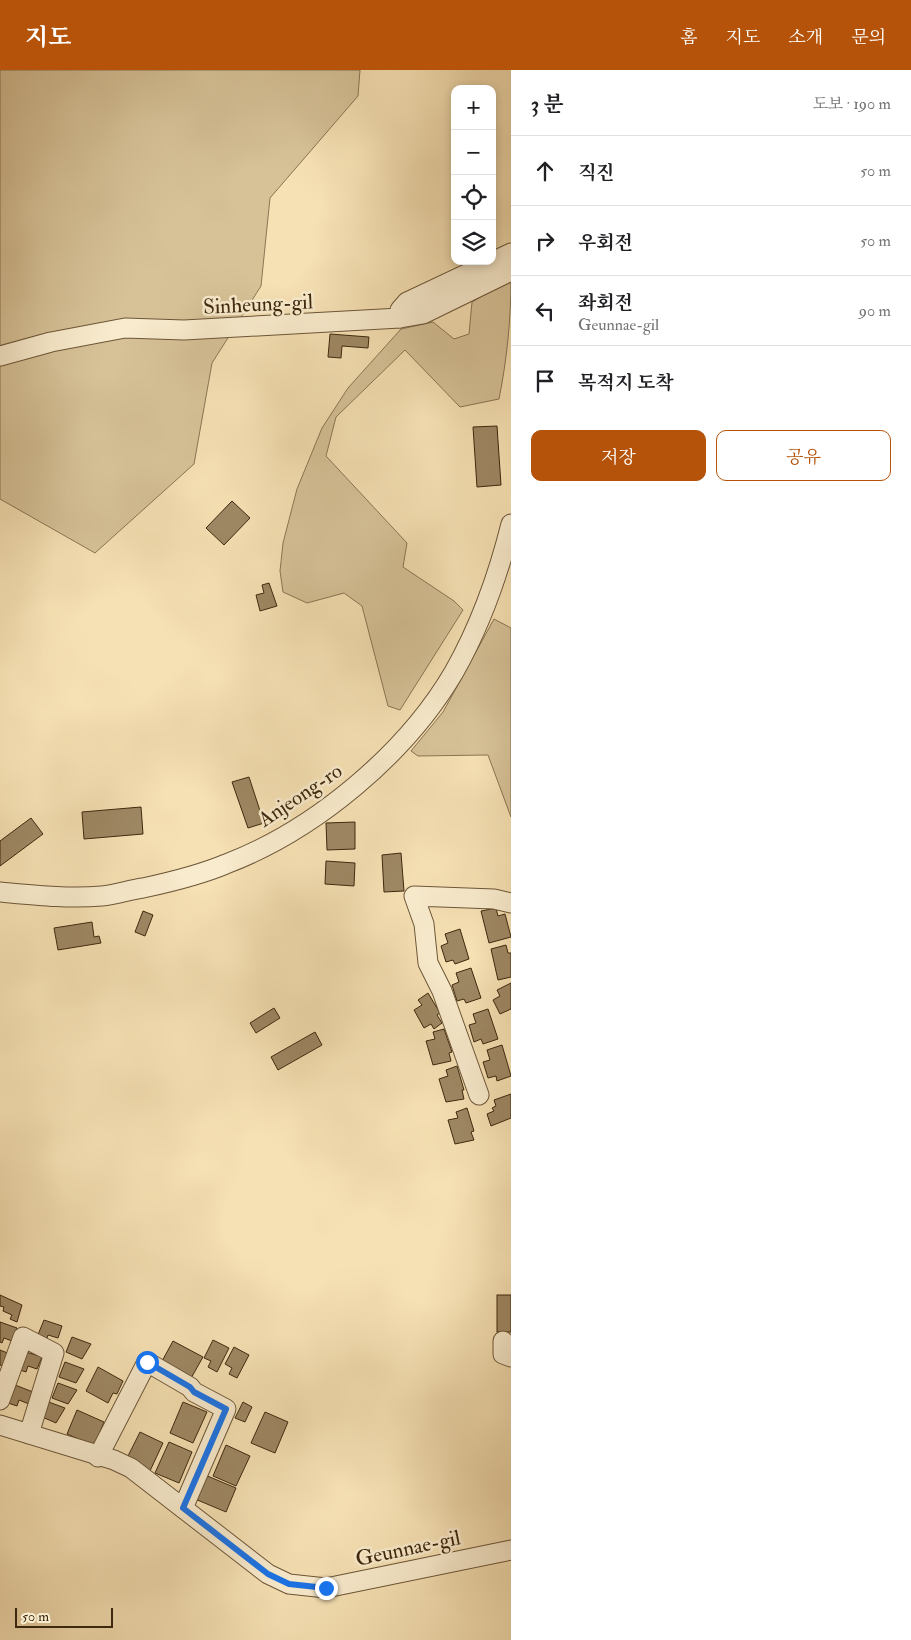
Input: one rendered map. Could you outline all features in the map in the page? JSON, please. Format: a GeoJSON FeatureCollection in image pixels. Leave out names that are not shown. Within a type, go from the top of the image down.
{"type":"FeatureCollection","features":[{"type":"Feature","properties":{"kind":"street"},"geometry":{"type":"LineString","coordinates":[[400,318],[400,310],[407,302],[511,253]]}},
{"type":"Feature","properties":{"kind":"street","name":"Sinheung-gil"},"geometry":{"type":"LineString","coordinates":[[0,356],[51,342],[125,328],[184,330],[400,318],[423,314],[511,271]]}},
{"type":"Feature","properties":{"kind":"street","name":"Anjeong-ro"},"geometry":{"type":"LineString","coordinates":[[0,892],[34,895],[102,896],[166,883],[235,860],[271,843],[336,802],[390,753],[423,716],[453,673],[480,621],[503,556],[511,524]]}},
{"type":"Feature","properties":{"kind":"street"},"geometry":{"type":"LineString","coordinates":[[479,1095],[442,991],[428,963],[424,924],[414,896],[494,899],[511,903]]}},
{"type":"Feature","properties":{"kind":"street"},"geometry":{"type":"LineString","coordinates":[[0,1400],[23,1337],[54,1353],[29,1434]]}},
{"type":"Feature","properties":{"kind":"street"},"geometry":{"type":"LineString","coordinates":[[98,1457],[147,1362],[190,1387],[194,1392],[226,1409],[183,1508]]}},
{"type":"Feature","properties":{"kind":"street","name":"Geunnae-gil"},"geometry":{"type":"LineString","coordinates":[[0,1425],[131,1468],[268,1574],[300,1587],[326,1588],[511,1550]]}},
{"type":"Feature","properties":{"kind":"shaded area"},"geometry":{"type":"Polygon","coordinates":[[[0,70],[360,70],[358,96],[270,198],[261,286],[212,363],[194,464],[95,553],[0,499],[0,70]]]}},
{"type":"Feature","properties":{"kind":"shaded area"},"geometry":{"type":"Polygon","coordinates":[[[511,278],[508,339],[499,399],[460,407],[405,350],[336,417],[326,456],[407,543],[403,567],[454,601],[463,610],[400,710],[388,706],[362,606],[344,593],[307,603],[283,592],[280,571],[283,543],[297,489],[322,428],[348,388],[401,329],[433,322],[454,339],[469,334],[472,302],[511,278]]]}},
{"type":"Feature","properties":{"kind":"shaded area"},"geometry":{"type":"Polygon","coordinates":[[[494,619],[511,628],[511,817],[488,755],[418,756],[411,751],[443,712],[494,619]]]}},
{"type":"Feature","properties":{"kind":"building"},"geometry":{"type":"Polygon","coordinates":[[[330,334],[369,337],[368,348],[342,346],[341,358],[328,357],[330,334]]]}},
{"type":"Feature","properties":{"kind":"building"},"geometry":{"type":"Polygon","coordinates":[[[497,426],[501,485],[477,487],[473,427],[497,426]]]}},
{"type":"Feature","properties":{"kind":"building"},"geometry":{"type":"Polygon","coordinates":[[[232,501],[250,518],[224,545],[206,528],[232,501]]]}},
{"type":"Feature","properties":{"kind":"building"},"geometry":{"type":"Polygon","coordinates":[[[269,583],[277,606],[260,611],[256,595],[264,593],[262,585],[269,583]]]}},
{"type":"Feature","properties":{"kind":"building"},"geometry":{"type":"Polygon","coordinates":[[[249,777],[264,823],[248,828],[232,782],[249,777]]]}},
{"type":"Feature","properties":{"kind":"building"},"geometry":{"type":"Polygon","coordinates":[[[141,807],[143,834],[84,839],[82,812],[141,807]]]}},
{"type":"Feature","properties":{"kind":"building"},"geometry":{"type":"Polygon","coordinates":[[[31,818],[43,834],[0,866],[0,841],[31,818]]]}},
{"type":"Feature","properties":{"kind":"building"},"geometry":{"type":"Polygon","coordinates":[[[355,822],[355,849],[327,850],[326,823],[355,822]]]}},
{"type":"Feature","properties":{"kind":"building"},"geometry":{"type":"Polygon","coordinates":[[[401,853],[404,891],[384,892],[382,855],[401,853]]]}},
{"type":"Feature","properties":{"kind":"building"},"geometry":{"type":"Polygon","coordinates":[[[326,861],[355,863],[354,886],[325,884],[326,861]]]}},
{"type":"Feature","properties":{"kind":"building"},"geometry":{"type":"Polygon","coordinates":[[[496,908],[498,916],[505,914],[511,937],[489,943],[481,911],[496,908]]]}},
{"type":"Feature","properties":{"kind":"building"},"geometry":{"type":"Polygon","coordinates":[[[143,911],[153,915],[145,936],[135,932],[143,911]]]}},
{"type":"Feature","properties":{"kind":"building"},"geometry":{"type":"Polygon","coordinates":[[[92,922],[94,937],[99,936],[101,943],[58,950],[54,928],[92,922]]]}},
{"type":"Feature","properties":{"kind":"building"},"geometry":{"type":"Polygon","coordinates":[[[460,929],[469,959],[455,964],[453,960],[446,962],[441,946],[448,943],[445,934],[460,929]]]}},
{"type":"Feature","properties":{"kind":"building"},"geometry":{"type":"Polygon","coordinates":[[[506,945],[508,953],[511,953],[511,977],[498,980],[491,949],[506,945]]]}},
{"type":"Feature","properties":{"kind":"building"},"geometry":{"type":"Polygon","coordinates":[[[471,968],[481,998],[466,1003],[464,999],[457,1001],[452,985],[459,982],[456,973],[471,968]]]}},
{"type":"Feature","properties":{"kind":"building"},"geometry":{"type":"Polygon","coordinates":[[[511,983],[511,1009],[500,1014],[493,1000],[500,996],[497,990],[511,983]]]}},
{"type":"Feature","properties":{"kind":"building"},"geometry":{"type":"Polygon","coordinates":[[[428,993],[440,1013],[437,1015],[442,1023],[434,1029],[431,1024],[424,1028],[414,1010],[422,1005],[418,1000],[428,993]]]}},
{"type":"Feature","properties":{"kind":"building"},"geometry":{"type":"Polygon","coordinates":[[[274,1008],[280,1018],[256,1033],[250,1023],[274,1008]]]}},
{"type":"Feature","properties":{"kind":"building"},"geometry":{"type":"Polygon","coordinates":[[[488,1009],[498,1039],[483,1044],[481,1039],[474,1042],[469,1025],[476,1023],[473,1014],[488,1009]]]}},
{"type":"Feature","properties":{"kind":"building"},"geometry":{"type":"Polygon","coordinates":[[[444,1029],[452,1052],[449,1053],[451,1061],[433,1065],[426,1041],[435,1039],[433,1032],[444,1029]]]}},
{"type":"Feature","properties":{"kind":"building"},"geometry":{"type":"Polygon","coordinates":[[[315,1032],[322,1045],[278,1070],[271,1057],[315,1032]]]}},
{"type":"Feature","properties":{"kind":"building"},"geometry":{"type":"Polygon","coordinates":[[[502,1045],[511,1076],[497,1081],[496,1076],[488,1078],[483,1062],[490,1060],[487,1050],[502,1045]]]}},
{"type":"Feature","properties":{"kind":"building"},"geometry":{"type":"Polygon","coordinates":[[[457,1066],[464,1090],[462,1090],[464,1099],[446,1102],[439,1079],[448,1076],[446,1070],[457,1066]]]}},
{"type":"Feature","properties":{"kind":"building"},"geometry":{"type":"Polygon","coordinates":[[[511,1094],[511,1118],[491,1126],[487,1114],[494,1111],[492,1108],[496,1106],[494,1100],[511,1094]]]}},
{"type":"Feature","properties":{"kind":"building"},"geometry":{"type":"Polygon","coordinates":[[[467,1108],[474,1131],[471,1132],[474,1140],[455,1144],[448,1120],[458,1118],[456,1112],[467,1108]]]}},
{"type":"Feature","properties":{"kind":"building"},"geometry":{"type":"Polygon","coordinates":[[[0,1295],[22,1305],[17,1322],[10,1319],[12,1315],[3,1311],[4,1307],[0,1306],[0,1295]]]}},
{"type":"Feature","properties":{"kind":"building"},"geometry":{"type":"Polygon","coordinates":[[[497,1295],[511,1295],[511,1332],[497,1332],[497,1295]]]}},
{"type":"Feature","properties":{"kind":"building"},"geometry":{"type":"Polygon","coordinates":[[[44,1320],[62,1326],[58,1338],[48,1335],[46,1341],[37,1337],[44,1320]]]}},
{"type":"Feature","properties":{"kind":"building"},"geometry":{"type":"Polygon","coordinates":[[[0,1322],[17,1328],[12,1341],[4,1338],[2,1343],[0,1342],[0,1322]]]}},
{"type":"Feature","properties":{"kind":"building"},"geometry":{"type":"Polygon","coordinates":[[[72,1337],[91,1344],[82,1359],[66,1352],[72,1337]]]}},
{"type":"Feature","properties":{"kind":"building"},"geometry":{"type":"Polygon","coordinates":[[[213,1340],[229,1348],[217,1372],[208,1367],[211,1361],[204,1358],[213,1340]]]}},
{"type":"Feature","properties":{"kind":"building"},"geometry":{"type":"Polygon","coordinates":[[[173,1341],[203,1357],[190,1380],[161,1363],[173,1341]]]}},
{"type":"Feature","properties":{"kind":"building"},"geometry":{"type":"Polygon","coordinates":[[[234,1347],[249,1355],[237,1378],[229,1374],[232,1368],[225,1364],[234,1347]]]}},
{"type":"Feature","properties":{"kind":"building"},"geometry":{"type":"Polygon","coordinates":[[[0,1350],[10,1354],[5,1367],[0,1365],[0,1350]]]}},
{"type":"Feature","properties":{"kind":"building"},"geometry":{"type":"Polygon","coordinates":[[[23,1351],[42,1357],[37,1369],[28,1366],[26,1372],[17,1369],[23,1351]]]}},
{"type":"Feature","properties":{"kind":"building"},"geometry":{"type":"Polygon","coordinates":[[[65,1362],[84,1369],[76,1383],[59,1377],[65,1362]]]}},
{"type":"Feature","properties":{"kind":"building"},"geometry":{"type":"Polygon","coordinates":[[[98,1367],[123,1381],[117,1394],[113,1393],[108,1403],[86,1391],[98,1367]]]}},
{"type":"Feature","properties":{"kind":"building"},"geometry":{"type":"Polygon","coordinates":[[[58,1383],[77,1390],[68,1404],[52,1398],[58,1383]]]}},
{"type":"Feature","properties":{"kind":"building"},"geometry":{"type":"Polygon","coordinates":[[[15,1385],[33,1392],[29,1404],[19,1400],[17,1406],[8,1403],[15,1385]]]}},
{"type":"Feature","properties":{"kind":"building"},"geometry":{"type":"Polygon","coordinates":[[[46,1401],[65,1408],[56,1423],[40,1416],[46,1401]]]}},
{"type":"Feature","properties":{"kind":"building"},"geometry":{"type":"Polygon","coordinates":[[[183,1402],[207,1412],[193,1443],[170,1433],[183,1402]]]}},
{"type":"Feature","properties":{"kind":"building"},"geometry":{"type":"Polygon","coordinates":[[[243,1402],[252,1407],[245,1422],[235,1418],[243,1402]]]}},
{"type":"Feature","properties":{"kind":"building"},"geometry":{"type":"Polygon","coordinates":[[[77,1410],[104,1422],[94,1446],[67,1434],[77,1410]]]}},
{"type":"Feature","properties":{"kind":"building"},"geometry":{"type":"Polygon","coordinates":[[[265,1412],[288,1422],[275,1453],[251,1443],[265,1412]]]}},
{"type":"Feature","properties":{"kind":"building"},"geometry":{"type":"Polygon","coordinates":[[[140,1432],[163,1443],[149,1473],[125,1462],[140,1432]]]}},
{"type":"Feature","properties":{"kind":"building"},"geometry":{"type":"Polygon","coordinates":[[[169,1442],[192,1452],[179,1483],[155,1473],[169,1442]]]}},
{"type":"Feature","properties":{"kind":"building"},"geometry":{"type":"Polygon","coordinates":[[[226,1445],[250,1456],[236,1486],[213,1476],[226,1445]]]}},
{"type":"Feature","properties":{"kind":"building"},"geometry":{"type":"Polygon","coordinates":[[[205,1475],[236,1488],[226,1512],[195,1499],[205,1475]]]}},
{"type":"Feature","properties":{"kind":"route"},"geometry":{"type":"LineString","coordinates":[[147,1362],[190,1387],[194,1392],[226,1409],[183,1508],[268,1574],[300,1587],[326,1588]]}}]}
